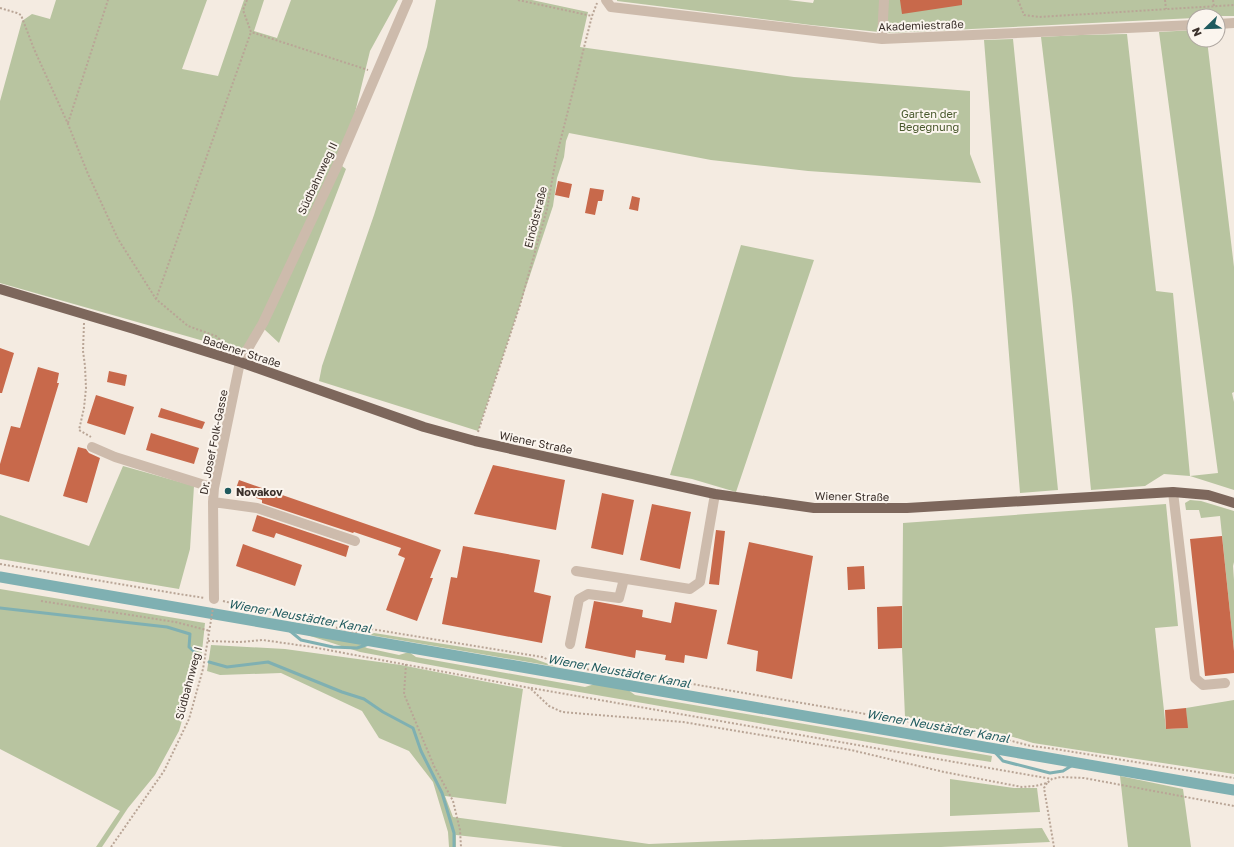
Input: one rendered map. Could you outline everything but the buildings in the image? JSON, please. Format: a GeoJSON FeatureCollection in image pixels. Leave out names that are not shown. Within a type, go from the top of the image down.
{"type":"FeatureCollection","features":[{"type":"Feature","properties":{"kind":"main road","name":"Badener Straße"},"geometry":{"type":"LineString","coordinates":[[0,289],[240,362],[424,427],[475,441]]}},
{"type":"Feature","properties":{"kind":"main road","name":"Wiener Straße"},"geometry":{"type":"LineString","coordinates":[[475,441],[716,494],[814,508],[907,508],[1173,492],[1208,495],[1234,503]]}},
{"type":"Feature","properties":{"kind":"street","name":"Südbahnweg II"},"geometry":{"type":"LineString","coordinates":[[240,362],[263,323],[330,180],[408,0]]}},
{"type":"Feature","properties":{"kind":"street"},"geometry":{"type":"LineString","coordinates":[[882,39],[884,0]]}},
{"type":"Feature","properties":{"kind":"street","name":"Akademiestraße"},"geometry":{"type":"LineString","coordinates":[[606,1],[611,7],[882,39],[1186,25]]}},
{"type":"Feature","properties":{"kind":"street","name":"Dr. Josef Folk-Gasse"},"geometry":{"type":"LineString","coordinates":[[214,599],[214,488],[240,362]]}},
{"type":"Feature","properties":{"kind":"street"},"geometry":{"type":"LineString","coordinates":[[92,446],[115,457],[214,488]]}},
{"type":"Feature","properties":{"kind":"street"},"geometry":{"type":"LineString","coordinates":[[1173,492],[1195,678],[1202,685],[1225,683]]}},
{"type":"Feature","properties":{"kind":"street"},"geometry":{"type":"LineString","coordinates":[[576,572],[690,589],[700,582],[716,494]]}},
{"type":"Feature","properties":{"kind":"street"},"geometry":{"type":"LineString","coordinates":[[214,502],[257,508],[355,541]]}},
{"type":"Feature","properties":{"kind":"street"},"geometry":{"type":"LineString","coordinates":[[570,644],[579,600],[588,594],[619,598],[624,579]]}},
{"type":"Feature","properties":{"kind":"path"},"geometry":{"type":"LineString","coordinates":[[68,124],[108,0]]}},
{"type":"Feature","properties":{"kind":"path"},"geometry":{"type":"LineString","coordinates":[[156,298],[251,32],[243,10],[247,0]]}},
{"type":"Feature","properties":{"kind":"path"},"geometry":{"type":"LineString","coordinates":[[518,0],[592,16]]}},
{"type":"Feature","properties":{"kind":"path"},"geometry":{"type":"LineString","coordinates":[[1018,0],[1024,15],[1039,17],[1234,5]]}},
{"type":"Feature","properties":{"kind":"path"},"geometry":{"type":"LineString","coordinates":[[1165,0],[1166,9]]}},
{"type":"Feature","properties":{"kind":"path"},"geometry":{"type":"LineString","coordinates":[[1213,0],[1214,6]]}},
{"type":"Feature","properties":{"kind":"path","name":"Einödstraße"},"geometry":{"type":"LineString","coordinates":[[475,441],[520,305],[541,231],[547,209],[556,158],[592,16],[597,3],[606,1]]}},
{"type":"Feature","properties":{"kind":"path"},"geometry":{"type":"LineString","coordinates":[[0,8],[21,15],[88,174],[118,239],[156,298],[188,326],[216,336],[229,346],[240,362]]}},
{"type":"Feature","properties":{"kind":"path"},"geometry":{"type":"LineString","coordinates":[[251,32],[376,73]]}},
{"type":"Feature","properties":{"kind":"path"},"geometry":{"type":"LineString","coordinates":[[85,314],[83,351],[86,388],[84,408],[79,430],[94,438],[92,446]]}},
{"type":"Feature","properties":{"kind":"path"},"geometry":{"type":"LineString","coordinates":[[0,564],[214,599],[355,632],[371,629],[527,654],[542,657],[558,664],[612,674],[646,676],[993,736],[1031,746],[1234,778]]}},
{"type":"Feature","properties":{"kind":"path","name":"Südbahnweg I"},"geometry":{"type":"LineString","coordinates":[[111,847],[164,771],[189,719],[203,669],[214,599]]}},
{"type":"Feature","properties":{"kind":"path"},"geometry":{"type":"LineString","coordinates":[[41,601],[175,622],[210,631]]}},
{"type":"Feature","properties":{"kind":"path"},"geometry":{"type":"LineString","coordinates":[[208,641],[240,642],[263,640],[312,647],[530,688],[1052,779],[1061,777],[1084,778],[1234,806]]}},
{"type":"Feature","properties":{"kind":"path"},"geometry":{"type":"LineString","coordinates":[[406,664],[404,694],[434,766],[453,801],[460,830],[461,847]]}},
{"type":"Feature","properties":{"kind":"path"},"geometry":{"type":"LineString","coordinates":[[530,688],[549,706],[562,712],[684,722],[851,750],[944,772],[1022,787],[1047,783]]}},
{"type":"Feature","properties":{"kind":"path"},"geometry":{"type":"LineString","coordinates":[[1052,779],[1044,788],[1054,847]]}},
{"type":"Feature","properties":{"kind":"green space"},"geometry":{"type":"Polygon","coordinates":[[[56,0],[207,0],[182,69],[218,76],[244,0],[264,0],[254,31],[277,38],[291,0],[398,0],[370,51],[342,166],[346,169],[279,343],[264,329],[239,351],[0,283],[0,101],[22,21],[32,14],[50,19],[56,0]]]}},
{"type":"Feature","properties":{"kind":"green space","name":"Garten der Begegnung"},"geometry":{"type":"Polygon","coordinates":[[[436,0],[532,0],[588,12],[580,47],[794,77],[970,91],[970,154],[981,183],[808,171],[711,160],[569,133],[566,141],[564,157],[557,178],[553,206],[478,431],[319,381],[322,366],[374,215],[427,47],[436,0]]]}},
{"type":"Feature","properties":{"kind":"green space"},"geometry":{"type":"Polygon","coordinates":[[[788,0],[813,3],[814,0],[1234,0],[1234,16],[1226,16],[1226,8],[1186,8],[1186,18],[889,33],[617,1],[788,0]]]}},
{"type":"Feature","properties":{"kind":"green space"},"geometry":{"type":"Polygon","coordinates":[[[1186,30],[1186,48],[1208,48],[1234,267],[1234,392],[1232,393],[1234,402],[1234,490],[1190,476],[1218,473],[1159,32],[1186,30]]]}},
{"type":"Feature","properties":{"kind":"green space"},"geometry":{"type":"Polygon","coordinates":[[[1127,34],[1156,291],[1173,293],[1190,476],[1164,474],[1145,486],[1091,490],[1072,296],[1041,37],[1127,34]]]}},
{"type":"Feature","properties":{"kind":"green space"},"geometry":{"type":"Polygon","coordinates":[[[1013,39],[1058,490],[1020,493],[984,40],[1013,39]]]}},
{"type":"Feature","properties":{"kind":"green space"},"geometry":{"type":"Polygon","coordinates":[[[741,245],[814,260],[736,492],[692,479],[670,475],[741,245]]]}},
{"type":"Feature","properties":{"kind":"green space"},"geometry":{"type":"Polygon","coordinates":[[[123,466],[194,486],[190,549],[179,589],[0,559],[0,515],[89,546],[123,466]]]}},
{"type":"Feature","properties":{"kind":"green space"},"geometry":{"type":"Polygon","coordinates":[[[1190,500],[1201,501],[1234,511],[1234,651],[1220,516],[1201,518],[1199,510],[1186,510],[1185,503],[1190,500]]]}},
{"type":"Feature","properties":{"kind":"green space"},"geometry":{"type":"Polygon","coordinates":[[[1166,504],[1178,626],[1155,628],[1166,729],[1187,728],[1186,708],[1234,700],[1234,774],[1033,743],[1000,733],[905,717],[902,648],[903,523],[1166,504]]]}},
{"type":"Feature","properties":{"kind":"green space"},"geometry":{"type":"Polygon","coordinates":[[[0,589],[205,623],[201,661],[197,668],[179,731],[155,775],[128,808],[102,847],[96,847],[120,811],[0,749],[0,589]]]}},
{"type":"Feature","properties":{"kind":"green space"},"geometry":{"type":"Polygon","coordinates":[[[374,633],[532,658],[557,667],[370,635],[374,633]]]}},
{"type":"Feature","properties":{"kind":"green space"},"geometry":{"type":"Polygon","coordinates":[[[304,634],[356,642],[367,648],[399,655],[409,652],[416,657],[585,687],[598,683],[624,687],[635,695],[992,756],[991,762],[527,683],[360,652],[304,634]]]}},
{"type":"Feature","properties":{"kind":"green space"},"geometry":{"type":"Polygon","coordinates":[[[211,645],[285,649],[401,665],[523,689],[506,804],[445,796],[453,817],[649,844],[1042,828],[1050,842],[941,847],[563,847],[456,835],[456,847],[449,847],[448,832],[433,782],[409,751],[379,738],[362,711],[281,673],[220,675],[207,671],[211,645]]]}},
{"type":"Feature","properties":{"kind":"green space"},"geometry":{"type":"Polygon","coordinates":[[[1120,776],[1183,789],[1191,847],[1128,847],[1120,776]]]}},
{"type":"Feature","properties":{"kind":"green space"},"geometry":{"type":"Polygon","coordinates":[[[950,779],[1014,788],[1037,788],[1040,812],[950,816],[950,779]]]}},
{"type":"Feature","properties":{"kind":"waterway","name":"Wiener Neustädter Kanal"},"geometry":{"type":"LineString","coordinates":[[0,577],[1234,790]]}},
{"type":"Feature","properties":{"kind":"waterway"},"geometry":{"type":"LineString","coordinates":[[0,608],[167,627],[190,634],[189,647],[199,656]]}},
{"type":"Feature","properties":{"kind":"waterway"},"geometry":{"type":"LineString","coordinates":[[284,626],[301,640],[333,647],[357,648],[375,642]]}},
{"type":"Feature","properties":{"kind":"waterway"},"geometry":{"type":"LineString","coordinates":[[209,662],[227,667],[268,662],[342,692],[364,699],[383,712],[413,728],[421,751],[442,793],[454,833],[454,847]]}},
{"type":"Feature","properties":{"kind":"waterway"},"geometry":{"type":"LineString","coordinates":[[991,748],[1003,761],[1050,773],[1063,771],[1076,763]]}},
{"type":"Feature","properties":{"kind":"place","name":"Novakov"},"geometry":{"type":"Point","coordinates":[228,491]}}]}
